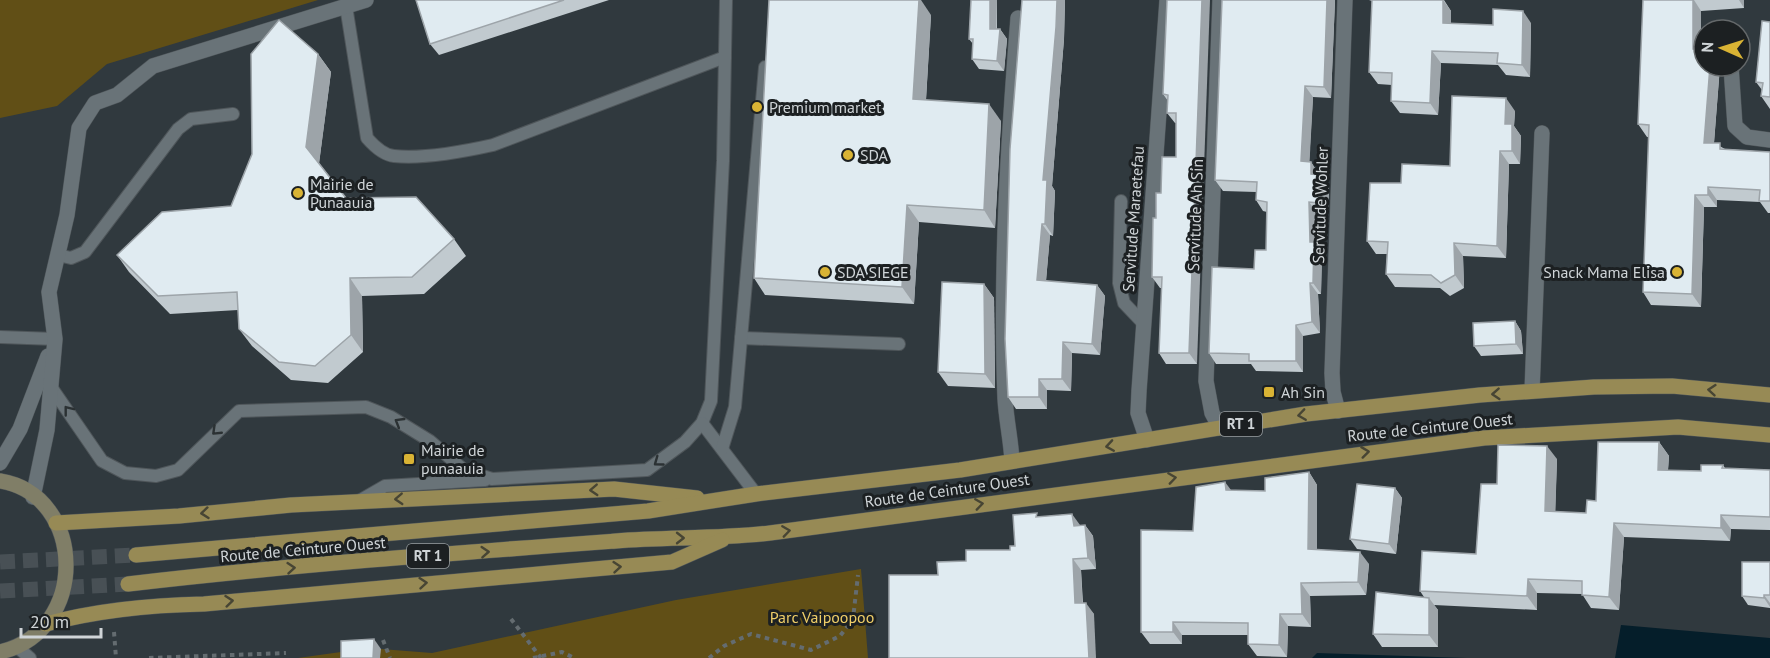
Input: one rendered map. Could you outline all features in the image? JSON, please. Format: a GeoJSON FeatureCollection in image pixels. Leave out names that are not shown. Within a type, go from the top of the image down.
{"type":"FeatureCollection","features":[{"type":"Feature","properties":{"kind":"main road","name":"Route de Ceinture Ouest"},"geometry":{"type":"LineString","coordinates":[[136,555],[648,511],[756,494],[1012,462],[1338,411],[1532,392],[1594,387],[1672,386],[1770,395]]}},
{"type":"Feature","properties":{"kind":"main road","name":"Route de Ceinture Ouest"},"geometry":{"type":"LineString","coordinates":[[128,584],[360,561],[615,541],[728,538],[1484,438],[1678,427],[1770,435]]}},
{"type":"Feature","properties":{"kind":"main road"},"geometry":{"type":"LineString","coordinates":[[0,481],[33,497],[56,523],[66,548],[67,575],[61,601],[46,624],[33,636],[0,652]]}},
{"type":"Feature","properties":{"kind":"main road"},"geometry":{"type":"LineString","coordinates":[[56,523],[358,502],[614,489],[715,500]]}},
{"type":"Feature","properties":{"kind":"main road"},"geometry":{"type":"LineString","coordinates":[[46,624],[112,610],[153,605],[204,603],[672,562],[728,538]]}},
{"type":"Feature","properties":{"kind":"street"},"geometry":{"type":"LineString","coordinates":[[33,497],[41,469],[55,339],[49,292],[67,215],[79,128],[95,103],[117,95],[153,66],[366,0]]}},
{"type":"Feature","properties":{"kind":"street","name":"Servitude Maraetefau"},"geometry":{"type":"LineString","coordinates":[[1147,440],[1138,413],[1167,0]]}},
{"type":"Feature","properties":{"kind":"street","name":"Servitude Ah Sin"},"geometry":{"type":"LineString","coordinates":[[1220,0],[1206,381],[1212,413],[1220,428]]}},
{"type":"Feature","properties":{"kind":"street","name":"Servitude Wohler"},"geometry":{"type":"LineString","coordinates":[[1338,411],[1333,392],[1332,373],[1345,0]]}},
{"type":"Feature","properties":{"kind":"street"},"geometry":{"type":"LineString","coordinates":[[1012,462],[1005,399],[1005,229],[1009,127],[1018,18]]}},
{"type":"Feature","properties":{"kind":"street"},"geometry":{"type":"LineString","coordinates":[[1732,78],[1735,126],[1747,137],[1770,140]]}},
{"type":"Feature","properties":{"kind":"street"},"geometry":{"type":"LineString","coordinates":[[1532,392],[1542,133]]}},
{"type":"Feature","properties":{"kind":"street"},"geometry":{"type":"LineString","coordinates":[[0,463],[20,429],[55,339]]}},
{"type":"Feature","properties":{"kind":"lane"},"geometry":{"type":"LineString","coordinates":[[358,502],[385,486],[647,470],[685,442],[702,423],[711,401],[723,161],[726,0]]}},
{"type":"Feature","properties":{"kind":"lane"},"geometry":{"type":"LineString","coordinates":[[346,6],[367,138],[378,149],[393,156],[462,152],[493,145],[725,57]]}},
{"type":"Feature","properties":{"kind":"lane"},"geometry":{"type":"LineString","coordinates":[[722,449],[735,407],[766,58]]}},
{"type":"Feature","properties":{"kind":"lane"},"geometry":{"type":"LineString","coordinates":[[58,255],[72,258],[85,252],[178,129],[191,119],[233,114]]}},
{"type":"Feature","properties":{"kind":"lane"},"geometry":{"type":"LineString","coordinates":[[1121,201],[1119,283],[1124,303],[1144,324]]}},
{"type":"Feature","properties":{"kind":"lane"},"geometry":{"type":"LineString","coordinates":[[0,337],[55,339]]}},
{"type":"Feature","properties":{"kind":"lane"},"geometry":{"type":"LineString","coordinates":[[741,338],[899,344]]}},
{"type":"Feature","properties":{"kind":"lane"},"geometry":{"type":"LineString","coordinates":[[51,387],[102,461],[125,473],[156,476],[178,470],[239,411],[366,407],[391,417],[430,441],[464,470],[492,479]]}},
{"type":"Feature","properties":{"kind":"lane"},"geometry":{"type":"LineString","coordinates":[[702,423],[756,494]]}},
{"type":"Feature","properties":{"kind":"lane"},"geometry":{"type":"LineString","coordinates":[[16,646],[30,658]]}},
{"type":"Feature","properties":{"kind":"path"},"geometry":{"type":"LineString","coordinates":[[709,658],[724,646],[751,634],[811,650],[840,636],[853,619],[858,575]]}},
{"type":"Feature","properties":{"kind":"path"},"geometry":{"type":"LineString","coordinates":[[511,619],[540,657]]}},
{"type":"Feature","properties":{"kind":"path"},"geometry":{"type":"LineString","coordinates":[[383,640],[390,658]]}},
{"type":"Feature","properties":{"kind":"path"},"geometry":{"type":"LineString","coordinates":[[533,658],[562,652],[574,658]]}},
{"type":"Feature","properties":{"kind":"path"},"geometry":{"type":"LineString","coordinates":[[149,658],[286,653]]}},
{"type":"Feature","properties":{"kind":"green space"},"geometry":{"type":"Polygon","coordinates":[[[0,0],[318,0],[107,64],[57,106],[0,118],[0,0]]]}},
{"type":"Feature","properties":{"kind":"green space","name":"Parc Vaipoopoo"},"geometry":{"type":"Polygon","coordinates":[[[861,569],[868,658],[298,658],[381,649],[432,653],[676,600],[861,569]]]}},
{"type":"Feature","properties":{"kind":"water"},"geometry":{"type":"Polygon","coordinates":[[[1621,625],[1770,638],[1770,658],[1615,658],[1621,625]]]}},
{"type":"Feature","properties":{"kind":"water"},"geometry":{"type":"Polygon","coordinates":[[[1317,653],[1467,658],[1312,658],[1317,653]]]}},
{"type":"Feature","properties":{"kind":"building"},"geometry":{"type":"Polygon","coordinates":[[[416,0],[564,0],[430,44],[416,0]]]}},
{"type":"Feature","properties":{"kind":"building","name":"SDA"},"geometry":{"type":"Polygon","coordinates":[[[769,0],[919,0],[913,99],[989,104],[984,210],[907,205],[902,287],[754,278],[769,0]]]}},
{"type":"Feature","properties":{"kind":"building"},"geometry":{"type":"Polygon","coordinates":[[[971,0],[990,0],[990,29],[1000,29],[997,61],[972,59],[973,39],[969,39],[971,0]]]}},
{"type":"Feature","properties":{"kind":"building"},"geometry":{"type":"Polygon","coordinates":[[[1022,0],[1057,0],[1043,180],[1047,180],[1045,224],[1042,224],[1037,280],[1097,285],[1092,344],[1063,342],[1062,379],[1039,379],[1039,397],[1008,397],[1005,339],[1010,149],[1022,0]]]}},
{"type":"Feature","properties":{"kind":"building"},"geometry":{"type":"Polygon","coordinates":[[[1167,0],[1202,0],[1189,353],[1159,353],[1162,277],[1152,277],[1153,218],[1156,218],[1156,193],[1161,193],[1162,157],[1176,157],[1176,113],[1167,113],[1168,95],[1163,94],[1167,0]]]}},
{"type":"Feature","properties":{"kind":"building"},"geometry":{"type":"Polygon","coordinates":[[[1222,0],[1327,0],[1324,87],[1305,86],[1301,161],[1311,162],[1311,174],[1321,175],[1320,203],[1309,202],[1310,242],[1314,242],[1313,283],[1310,283],[1312,322],[1296,325],[1296,361],[1249,361],[1249,354],[1209,353],[1212,267],[1254,269],[1255,250],[1266,250],[1267,202],[1256,200],[1257,182],[1215,180],[1222,0]]]}},
{"type":"Feature","properties":{"kind":"building"},"geometry":{"type":"Polygon","coordinates":[[[1372,0],[1443,0],[1443,23],[1493,25],[1493,9],[1523,11],[1522,65],[1497,63],[1498,53],[1432,51],[1430,103],[1391,101],[1392,73],[1369,72],[1372,0]]]}},
{"type":"Feature","properties":{"kind":"building"},"geometry":{"type":"Polygon","coordinates":[[[1643,0],[1693,0],[1692,78],[1709,78],[1704,143],[1720,143],[1720,149],[1770,152],[1770,201],[1759,201],[1760,190],[1708,187],[1708,195],[1695,195],[1692,294],[1643,292],[1649,125],[1638,124],[1643,0]]]}},
{"type":"Feature","properties":{"kind":"building","name":"Mairie de Punaauia"},"geometry":{"type":"Polygon","coordinates":[[[279,20],[318,54],[306,147],[346,198],[416,197],[454,239],[412,277],[350,278],[351,335],[315,366],[279,362],[239,329],[237,292],[158,296],[117,255],[162,212],[231,206],[252,154],[251,54],[279,20]]]}},
{"type":"Feature","properties":{"kind":"building"},"geometry":{"type":"Polygon","coordinates":[[[1762,21],[1770,22],[1770,97],[1761,96],[1763,83],[1756,82],[1762,21]]]}},
{"type":"Feature","properties":{"kind":"building"},"geometry":{"type":"Polygon","coordinates":[[[1452,96],[1506,98],[1505,124],[1512,124],[1512,151],[1500,151],[1497,246],[1454,243],[1455,275],[1441,283],[1431,275],[1386,274],[1388,242],[1367,241],[1370,183],[1401,183],[1402,164],[1450,166],[1452,96]]]}},
{"type":"Feature","properties":{"kind":"building"},"geometry":{"type":"Polygon","coordinates":[[[942,282],[984,284],[985,374],[938,372],[942,282]]]}},
{"type":"Feature","properties":{"kind":"building"},"geometry":{"type":"Polygon","coordinates":[[[1515,321],[1516,344],[1474,346],[1473,323],[1515,321]]]}},
{"type":"Feature","properties":{"kind":"building"},"geometry":{"type":"Polygon","coordinates":[[[1598,442],[1659,442],[1658,470],[1701,471],[1701,465],[1723,465],[1722,468],[1770,470],[1770,517],[1721,515],[1721,528],[1614,523],[1609,597],[1582,595],[1582,581],[1528,579],[1527,596],[1420,591],[1422,551],[1476,554],[1481,484],[1497,484],[1498,445],[1547,446],[1545,511],[1586,513],[1587,500],[1596,501],[1598,442]]]}},
{"type":"Feature","properties":{"kind":"building"},"geometry":{"type":"Polygon","coordinates":[[[1309,472],[1308,549],[1360,552],[1358,582],[1301,583],[1302,614],[1280,614],[1279,645],[1248,644],[1248,623],[1173,622],[1173,632],[1141,632],[1141,530],[1193,531],[1196,487],[1225,482],[1226,490],[1265,491],[1265,478],[1309,472]]]}},
{"type":"Feature","properties":{"kind":"building"},"geometry":{"type":"Polygon","coordinates":[[[1357,484],[1395,488],[1389,544],[1350,539],[1357,484]]]}},
{"type":"Feature","properties":{"kind":"building"},"geometry":{"type":"Polygon","coordinates":[[[1037,513],[1036,517],[1072,514],[1074,526],[1085,525],[1088,558],[1073,559],[1075,603],[1086,603],[1089,658],[889,658],[889,575],[938,575],[937,562],[966,561],[966,550],[1010,550],[1010,546],[1015,546],[1013,515],[1037,513]]]}},
{"type":"Feature","properties":{"kind":"building"},"geometry":{"type":"Polygon","coordinates":[[[1742,562],[1770,562],[1770,595],[1764,595],[1764,598],[1742,596],[1742,562]]]}},
{"type":"Feature","properties":{"kind":"building"},"geometry":{"type":"Polygon","coordinates":[[[1376,592],[1429,598],[1429,635],[1373,634],[1376,592]]]}},
{"type":"Feature","properties":{"kind":"building"},"geometry":{"type":"Polygon","coordinates":[[[374,639],[373,658],[341,658],[341,641],[374,639]]]}},
{"type":"Feature","properties":{"kind":"tunnel"},"geometry":{"type":"LineString","coordinates":[[0,562],[136,555]]}},
{"type":"Feature","properties":{"kind":"tunnel"},"geometry":{"type":"LineString","coordinates":[[0,591],[128,584]]}},
{"type":"Feature","properties":{"kind":"place","name":"Premium market"},"geometry":{"type":"Point","coordinates":[757,107]}},
{"type":"Feature","properties":{"kind":"place","name":"SDA"},"geometry":{"type":"Point","coordinates":[848,155]}},
{"type":"Feature","properties":{"kind":"place","name":"Mairie de Punaauia"},"geometry":{"type":"Point","coordinates":[298,193]}},
{"type":"Feature","properties":{"kind":"place","name":"SDA SIEGE"},"geometry":{"type":"Point","coordinates":[825,272]}},
{"type":"Feature","properties":{"kind":"place","name":"Snack Mama Elisa"},"geometry":{"type":"Point","coordinates":[1677,272]}},
{"type":"Feature","properties":{"kind":"place","name":"Ah Sin"},"geometry":{"type":"Point","coordinates":[1269,392]}},
{"type":"Feature","properties":{"kind":"place","name":"Mairie de punaauia"},"geometry":{"type":"Point","coordinates":[409,459]}}]}
